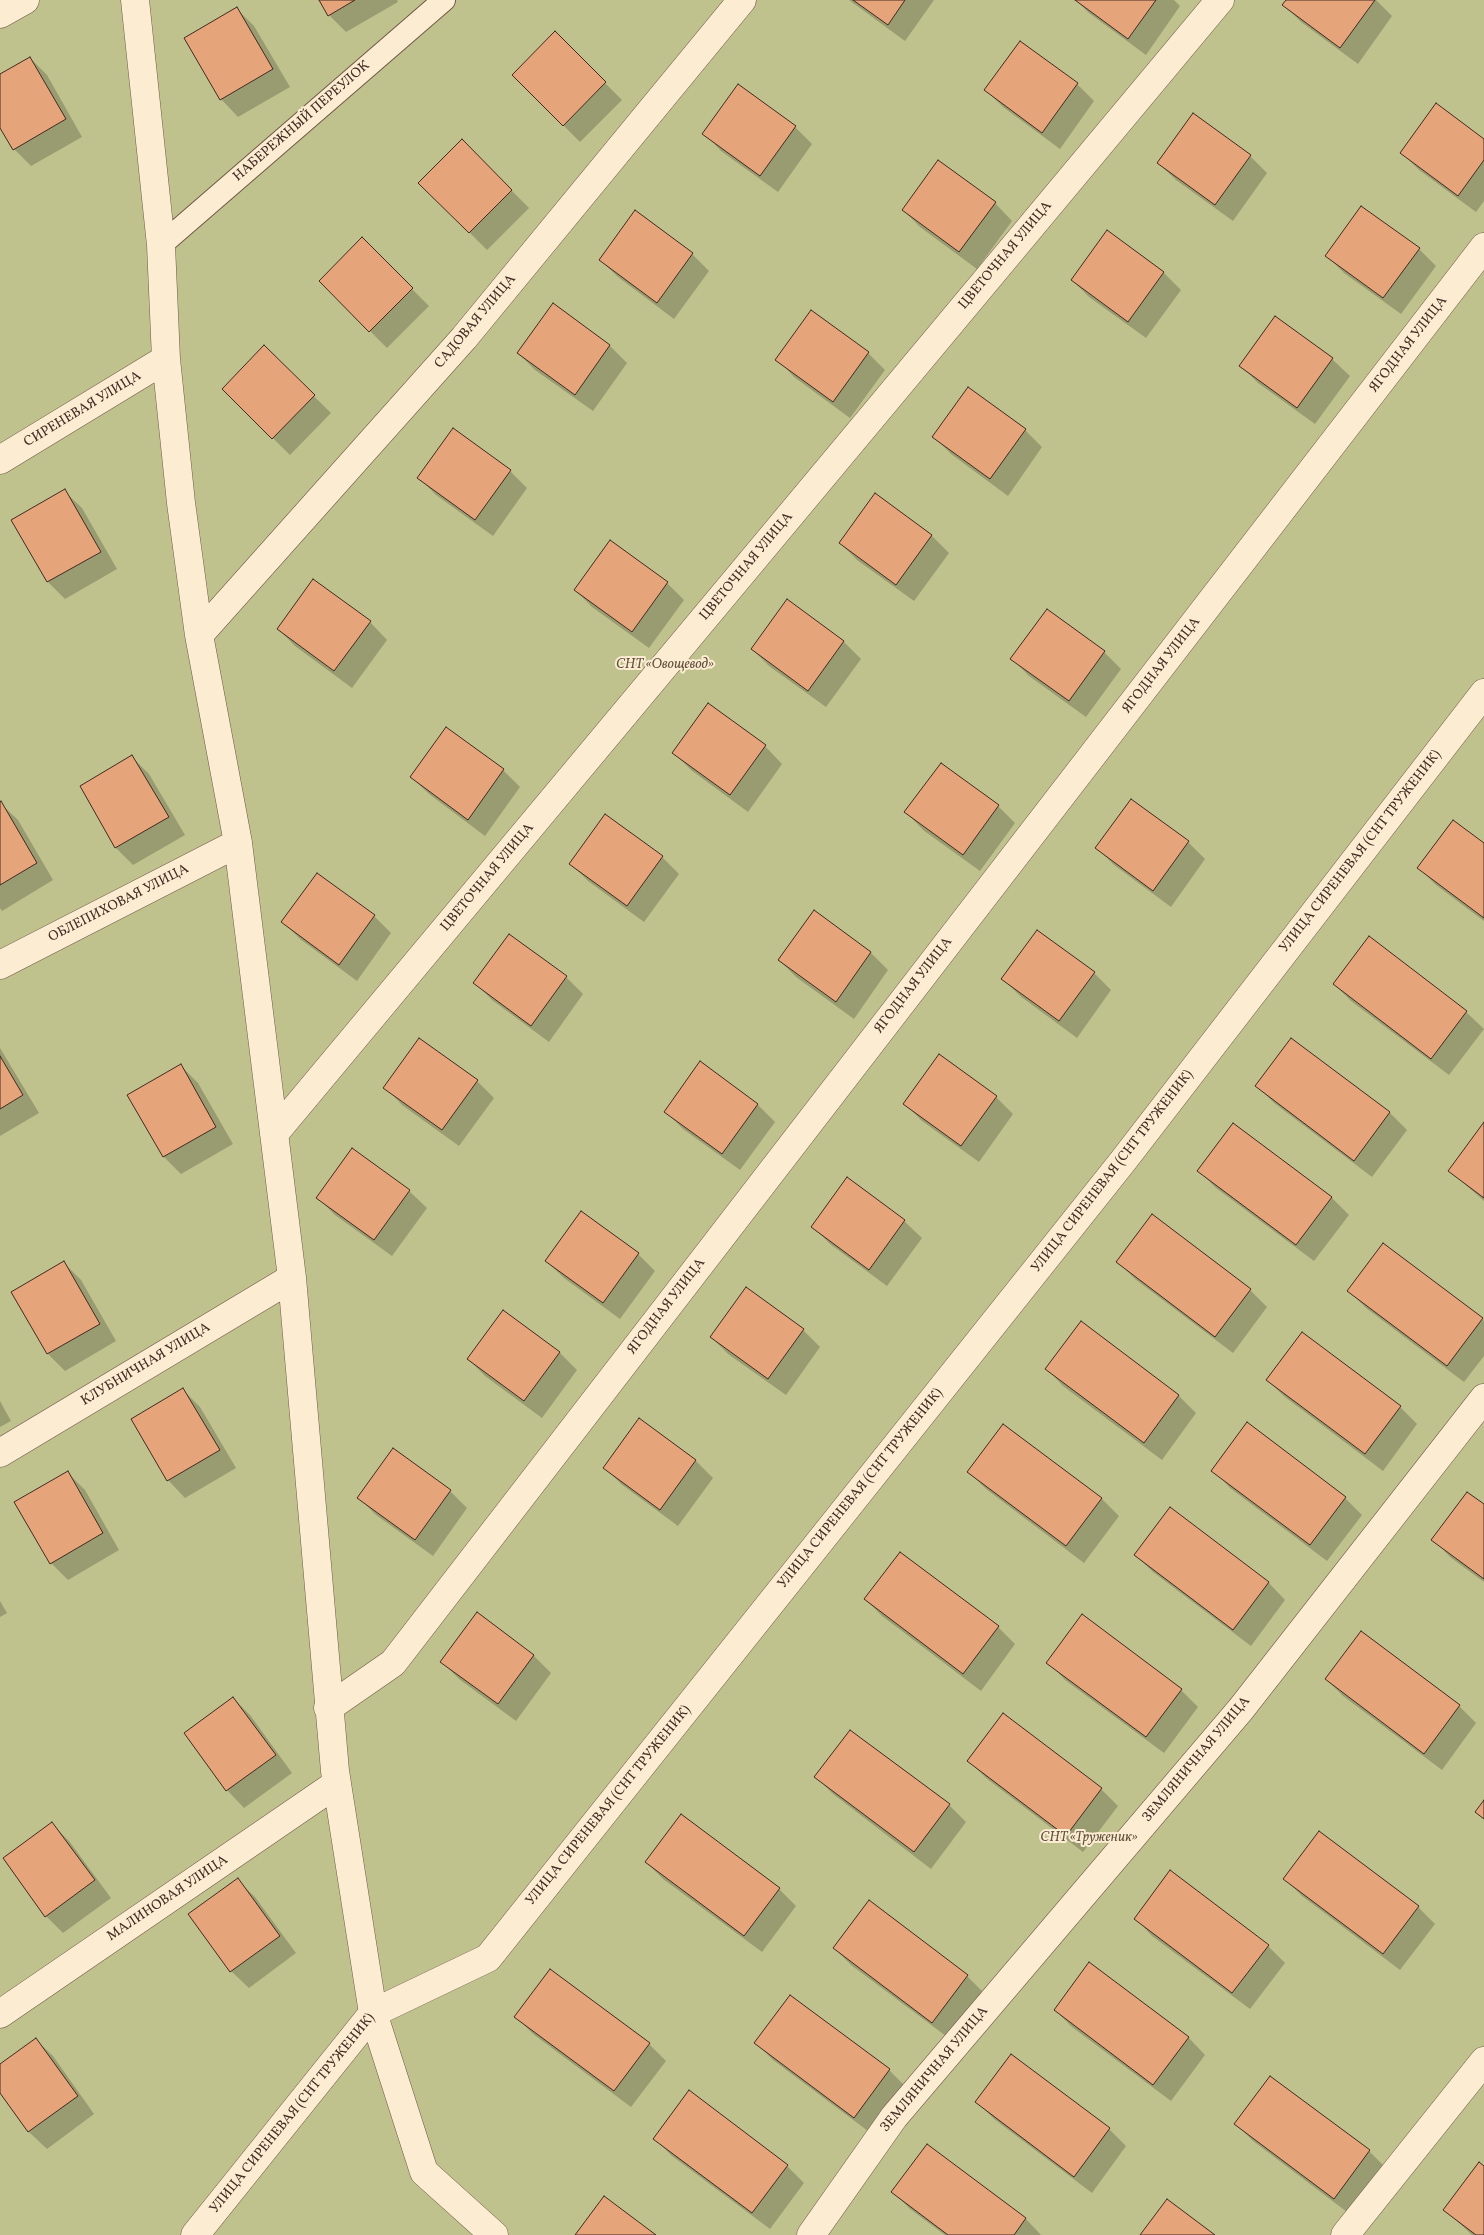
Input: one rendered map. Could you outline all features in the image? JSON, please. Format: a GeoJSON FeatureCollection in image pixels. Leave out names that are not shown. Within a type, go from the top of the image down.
{"type":"FeatureCollection","features":[{"type":"Feature","properties":{"kind":"street"},"geometry":{"type":"LineString","coordinates":[[0,14],[25,0]]}},
{"type":"Feature","properties":{"kind":"street"},"geometry":{"type":"LineString","coordinates":[[135,0],[161,245],[166,359],[181,504],[199,634],[238,843],[292,1278],[336,1784],[373,2013],[424,2172],[494,2235]]}},
{"type":"Feature","properties":{"kind":"street","name":"САДОВАЯ УЛИЦА"},"geometry":{"type":"LineString","coordinates":[[199,634],[464,338],[742,0]]}},
{"type":"Feature","properties":{"kind":"street","name":"ЦВЕТОЧНАЯ УЛИЦА"},"geometry":{"type":"LineString","coordinates":[[274,1134],[1220,0]]}},
{"type":"Feature","properties":{"kind":"street","name":"ЯГОДНАЯ УЛИЦА"},"geometry":{"type":"LineString","coordinates":[[328,1708],[393,1662],[1484,247]]}},
{"type":"Feature","properties":{"kind":"street","name":"СИРЕНЕВАЯ УЛИЦА"},"geometry":{"type":"LineString","coordinates":[[0,460],[166,359]]}},
{"type":"Feature","properties":{"kind":"street","name":"УЛИЦА СИРЕНЕВАЯ (СНТ ТРУЖЕНИК)"},"geometry":{"type":"LineString","coordinates":[[195,2235],[373,2013],[488,1958],[1123,1161],[1484,694]]}},
{"type":"Feature","properties":{"kind":"street","name":"ОБЛЕПИХОВАЯ УЛИЦА"},"geometry":{"type":"LineString","coordinates":[[0,965],[238,843]]}},
{"type":"Feature","properties":{"kind":"street","name":"КЛУБНИЧНАЯ УЛИЦА"},"geometry":{"type":"LineString","coordinates":[[0,1453],[292,1278]]}},
{"type":"Feature","properties":{"kind":"street","name":"ЗЕМЛЯНИЧНАЯ УЛИЦА"},"geometry":{"type":"LineString","coordinates":[[811,2235],[894,2117],[1241,1709],[1484,1398]]}},
{"type":"Feature","properties":{"kind":"street","name":"МАЛИНОВАЯ УЛИЦА"},"geometry":{"type":"LineString","coordinates":[[0,2014],[336,1784]]}},
{"type":"Feature","properties":{"kind":"street"},"geometry":{"type":"LineString","coordinates":[[1345,2235],[1484,2061]]}},
{"type":"Feature","properties":{"kind":"lane","name":"НАБЕРЕЖНЫЙ ПЕРЕУЛОК"},"geometry":{"type":"LineString","coordinates":[[161,245],[444,0]]}},
{"type":"Feature","properties":{"kind":"green space","name":"СНТ «Овощевод»"},"geometry":{"type":"Polygon","coordinates":[[[0,0],[1484,0],[1484,2235],[0,2235],[0,0]]]}},
{"type":"Feature","properties":{"kind":"building"},"geometry":{"type":"Polygon","coordinates":[[[319,0],[355,0],[328,16],[319,0]]]}},
{"type":"Feature","properties":{"kind":"building"},"geometry":{"type":"Polygon","coordinates":[[[853,0],[905,0],[888,25],[853,0]]]}},
{"type":"Feature","properties":{"kind":"building"},"geometry":{"type":"Polygon","coordinates":[[[1075,0],[1156,0],[1128,39],[1075,0]]]}},
{"type":"Feature","properties":{"kind":"building"},"geometry":{"type":"Polygon","coordinates":[[[1286,0],[1375,0],[1340,48],[1282,5],[1286,0]]]}},
{"type":"Feature","properties":{"kind":"building"},"geometry":{"type":"Polygon","coordinates":[[[237,7],[273,69],[220,100],[184,38],[237,7]]]}},
{"type":"Feature","properties":{"kind":"building"},"geometry":{"type":"Polygon","coordinates":[[[555,31],[606,82],[563,126],[512,75],[555,31]]]}},
{"type":"Feature","properties":{"kind":"building"},"geometry":{"type":"Polygon","coordinates":[[[1020,41],[1078,83],[1042,133],[984,90],[1020,41]]]}},
{"type":"Feature","properties":{"kind":"building"},"geometry":{"type":"Polygon","coordinates":[[[30,57],[66,119],[13,150],[0,128],[0,74],[30,57]]]}},
{"type":"Feature","properties":{"kind":"building"},"geometry":{"type":"Polygon","coordinates":[[[738,84],[796,126],[760,176],[702,134],[738,84]]]}},
{"type":"Feature","properties":{"kind":"building"},"geometry":{"type":"Polygon","coordinates":[[[1436,103],[1484,139],[1484,160],[1458,196],[1400,153],[1436,103]]]}},
{"type":"Feature","properties":{"kind":"building"},"geometry":{"type":"Polygon","coordinates":[[[1193,113],[1251,155],[1215,205],[1157,163],[1193,113]]]}},
{"type":"Feature","properties":{"kind":"building"},"geometry":{"type":"Polygon","coordinates":[[[462,139],[512,190],[469,233],[418,183],[462,139]]]}},
{"type":"Feature","properties":{"kind":"building"},"geometry":{"type":"Polygon","coordinates":[[[938,160],[996,202],[959,252],[902,210],[938,160]]]}},
{"type":"Feature","properties":{"kind":"building"},"geometry":{"type":"Polygon","coordinates":[[[1361,206],[1420,248],[1383,298],[1325,256],[1361,206]]]}},
{"type":"Feature","properties":{"kind":"building"},"geometry":{"type":"Polygon","coordinates":[[[635,210],[693,253],[657,303],[599,260],[635,210]]]}},
{"type":"Feature","properties":{"kind":"building"},"geometry":{"type":"Polygon","coordinates":[[[1107,230],[1164,272],[1128,322],[1071,280],[1107,230]]]}},
{"type":"Feature","properties":{"kind":"building"},"geometry":{"type":"Polygon","coordinates":[[[362,237],[413,288],[369,332],[319,281],[362,237]]]}},
{"type":"Feature","properties":{"kind":"building"},"geometry":{"type":"Polygon","coordinates":[[[553,303],[610,345],[575,395],[517,353],[553,303]]]}},
{"type":"Feature","properties":{"kind":"building"},"geometry":{"type":"Polygon","coordinates":[[[811,310],[869,352],[833,402],[775,360],[811,310]]]}},
{"type":"Feature","properties":{"kind":"building"},"geometry":{"type":"Polygon","coordinates":[[[1275,316],[1333,358],[1297,408],[1239,366],[1275,316]]]}},
{"type":"Feature","properties":{"kind":"building"},"geometry":{"type":"Polygon","coordinates":[[[264,345],[315,395],[272,439],[222,389],[264,345]]]}},
{"type":"Feature","properties":{"kind":"building"},"geometry":{"type":"Polygon","coordinates":[[[968,387],[1026,429],[990,479],[932,437],[968,387]]]}},
{"type":"Feature","properties":{"kind":"building"},"geometry":{"type":"Polygon","coordinates":[[[453,428],[511,470],[475,520],[417,478],[453,428]]]}},
{"type":"Feature","properties":{"kind":"building"},"geometry":{"type":"Polygon","coordinates":[[[65,489],[101,552],[47,582],[11,520],[65,489]]]}},
{"type":"Feature","properties":{"kind":"building"},"geometry":{"type":"Polygon","coordinates":[[[875,493],[932,535],[896,585],[839,543],[875,493]]]}},
{"type":"Feature","properties":{"kind":"building"},"geometry":{"type":"Polygon","coordinates":[[[610,540],[668,582],[632,632],[574,590],[610,540]]]}},
{"type":"Feature","properties":{"kind":"building"},"geometry":{"type":"Polygon","coordinates":[[[313,579],[371,621],[334,671],[277,629],[313,579]]]}},
{"type":"Feature","properties":{"kind":"building"},"geometry":{"type":"Polygon","coordinates":[[[787,599],[844,641],[808,691],[751,649],[787,599]]]}},
{"type":"Feature","properties":{"kind":"building"},"geometry":{"type":"Polygon","coordinates":[[[1047,609],[1105,651],[1069,701],[1010,659],[1047,609]]]}},
{"type":"Feature","properties":{"kind":"building"},"geometry":{"type":"Polygon","coordinates":[[[708,703],[766,745],[730,795],[672,753],[708,703]]]}},
{"type":"Feature","properties":{"kind":"building"},"geometry":{"type":"Polygon","coordinates":[[[446,727],[504,769],[468,820],[410,777],[446,727]]]}},
{"type":"Feature","properties":{"kind":"building"},"geometry":{"type":"Polygon","coordinates":[[[132,755],[169,817],[115,848],[80,786],[132,755]]]}},
{"type":"Feature","properties":{"kind":"building"},"geometry":{"type":"Polygon","coordinates":[[[941,763],[999,805],[963,855],[904,812],[941,763]]]}},
{"type":"Feature","properties":{"kind":"building"},"geometry":{"type":"Polygon","coordinates":[[[1131,799],[1189,841],[1153,891],[1095,848],[1131,799]]]}},
{"type":"Feature","properties":{"kind":"building"},"geometry":{"type":"Polygon","coordinates":[[[0,802],[37,863],[0,885],[0,802]]]}},
{"type":"Feature","properties":{"kind":"building"},"geometry":{"type":"Polygon","coordinates":[[[605,814],[663,856],[627,906],[569,864],[605,814]]]}},
{"type":"Feature","properties":{"kind":"building"},"geometry":{"type":"Polygon","coordinates":[[[1453,820],[1484,843],[1484,918],[1417,868],[1453,820]]]}},
{"type":"Feature","properties":{"kind":"building"},"geometry":{"type":"Polygon","coordinates":[[[317,873],[375,915],[339,965],[281,922],[317,873]]]}},
{"type":"Feature","properties":{"kind":"building"},"geometry":{"type":"Polygon","coordinates":[[[814,910],[871,952],[836,1002],[778,960],[814,910]]]}},
{"type":"Feature","properties":{"kind":"building"},"geometry":{"type":"Polygon","coordinates":[[[1037,930],[1095,972],[1059,1021],[1001,979],[1037,930]]]}},
{"type":"Feature","properties":{"kind":"building"},"geometry":{"type":"Polygon","coordinates":[[[509,934],[567,976],[531,1026],[473,983],[509,934]]]}},
{"type":"Feature","properties":{"kind":"building"},"geometry":{"type":"Polygon","coordinates":[[[1369,936],[1467,1011],[1431,1059],[1333,984],[1369,936]]]}},
{"type":"Feature","properties":{"kind":"building"},"geometry":{"type":"Polygon","coordinates":[[[419,1038],[478,1080],[442,1130],[383,1088],[419,1038]]]}},
{"type":"Feature","properties":{"kind":"building"},"geometry":{"type":"Polygon","coordinates":[[[1291,1038],[1390,1112],[1354,1161],[1255,1086],[1291,1038]]]}},
{"type":"Feature","properties":{"kind":"building"},"geometry":{"type":"Polygon","coordinates":[[[939,1054],[997,1096],[961,1146],[903,1104],[939,1054]]]}},
{"type":"Feature","properties":{"kind":"building"},"geometry":{"type":"Polygon","coordinates":[[[0,1056],[23,1095],[0,1109],[0,1056]]]}},
{"type":"Feature","properties":{"kind":"building"},"geometry":{"type":"Polygon","coordinates":[[[700,1061],[758,1104],[722,1154],[664,1112],[700,1061]]]}},
{"type":"Feature","properties":{"kind":"building"},"geometry":{"type":"Polygon","coordinates":[[[181,1064],[216,1127],[163,1157],[127,1095],[181,1064]]]}},
{"type":"Feature","properties":{"kind":"building"},"geometry":{"type":"Polygon","coordinates":[[[1484,1122],[1484,1198],[1448,1171],[1484,1122]]]}},
{"type":"Feature","properties":{"kind":"building"},"geometry":{"type":"Polygon","coordinates":[[[1233,1123],[1332,1197],[1296,1245],[1197,1171],[1233,1123]]]}},
{"type":"Feature","properties":{"kind":"building"},"geometry":{"type":"Polygon","coordinates":[[[352,1148],[410,1190],[374,1240],[316,1198],[352,1148]]]}},
{"type":"Feature","properties":{"kind":"building"},"geometry":{"type":"Polygon","coordinates":[[[847,1177],[905,1220],[869,1270],[811,1227],[847,1177]]]}},
{"type":"Feature","properties":{"kind":"building"},"geometry":{"type":"Polygon","coordinates":[[[581,1211],[639,1253],[603,1303],[545,1261],[581,1211]]]}},
{"type":"Feature","properties":{"kind":"building"},"geometry":{"type":"Polygon","coordinates":[[[1152,1214],[1251,1289],[1215,1337],[1116,1262],[1152,1214]]]}},
{"type":"Feature","properties":{"kind":"building"},"geometry":{"type":"Polygon","coordinates":[[[1383,1243],[1483,1318],[1447,1366],[1347,1291],[1383,1243]]]}},
{"type":"Feature","properties":{"kind":"building"},"geometry":{"type":"Polygon","coordinates":[[[64,1261],[100,1324],[47,1354],[11,1292],[64,1261]]]}},
{"type":"Feature","properties":{"kind":"building"},"geometry":{"type":"Polygon","coordinates":[[[746,1287],[804,1329],[768,1379],[710,1337],[746,1287]]]}},
{"type":"Feature","properties":{"kind":"building"},"geometry":{"type":"Polygon","coordinates":[[[503,1310],[560,1352],[524,1401],[467,1359],[503,1310]]]}},
{"type":"Feature","properties":{"kind":"building"},"geometry":{"type":"Polygon","coordinates":[[[1081,1321],[1179,1395],[1144,1443],[1045,1369],[1081,1321]]]}},
{"type":"Feature","properties":{"kind":"building"},"geometry":{"type":"Polygon","coordinates":[[[1302,1332],[1401,1406],[1365,1454],[1266,1380],[1302,1332]]]}},
{"type":"Feature","properties":{"kind":"building"},"geometry":{"type":"Polygon","coordinates":[[[183,1388],[220,1450],[167,1481],[131,1419],[183,1388]]]}},
{"type":"Feature","properties":{"kind":"building"},"geometry":{"type":"Polygon","coordinates":[[[639,1418],[696,1460],[660,1510],[603,1468],[639,1418]]]}},
{"type":"Feature","properties":{"kind":"building"},"geometry":{"type":"Polygon","coordinates":[[[1247,1422],[1346,1497],[1310,1545],[1211,1471],[1247,1422]]]}},
{"type":"Feature","properties":{"kind":"building"},"geometry":{"type":"Polygon","coordinates":[[[1003,1424],[1102,1498],[1066,1546],[967,1472],[1003,1424]]]}},
{"type":"Feature","properties":{"kind":"building"},"geometry":{"type":"Polygon","coordinates":[[[393,1448],[451,1490],[415,1540],[357,1498],[393,1448]]]}},
{"type":"Feature","properties":{"kind":"building"},"geometry":{"type":"Polygon","coordinates":[[[68,1471],[103,1533],[50,1564],[14,1502],[68,1471]]]}},
{"type":"Feature","properties":{"kind":"building"},"geometry":{"type":"Polygon","coordinates":[[[1467,1492],[1484,1504],[1484,1579],[1431,1540],[1467,1492]]]}},
{"type":"Feature","properties":{"kind":"building"},"geometry":{"type":"Polygon","coordinates":[[[1170,1507],[1269,1582],[1233,1630],[1134,1555],[1170,1507]]]}},
{"type":"Feature","properties":{"kind":"building"},"geometry":{"type":"Polygon","coordinates":[[[900,1552],[999,1626],[963,1674],[864,1599],[900,1552]]]}},
{"type":"Feature","properties":{"kind":"building"},"geometry":{"type":"Polygon","coordinates":[[[477,1612],[534,1655],[498,1704],[440,1662],[477,1612]]]}},
{"type":"Feature","properties":{"kind":"building"},"geometry":{"type":"Polygon","coordinates":[[[1082,1614],[1182,1689],[1146,1737],[1046,1663],[1082,1614]]]}},
{"type":"Feature","properties":{"kind":"building"},"geometry":{"type":"Polygon","coordinates":[[[1361,1631],[1460,1705],[1424,1754],[1325,1679],[1361,1631]]]}},
{"type":"Feature","properties":{"kind":"building"},"geometry":{"type":"Polygon","coordinates":[[[233,1697],[276,1755],[226,1791],[184,1733],[233,1697]]]}},
{"type":"Feature","properties":{"kind":"building"},"geometry":{"type":"Polygon","coordinates":[[[1003,1713],[1102,1788],[1066,1836],[967,1761],[1003,1713]]]}},
{"type":"Feature","properties":{"kind":"building"},"geometry":{"type":"Polygon","coordinates":[[[850,1730],[950,1804],[914,1852],[814,1777],[850,1730]]]}},
{"type":"Feature","properties":{"kind":"building"},"geometry":{"type":"Polygon","coordinates":[[[1484,1800],[1484,1819],[1475,1812],[1484,1800]]]}},
{"type":"Feature","properties":{"kind":"building"},"geometry":{"type":"Polygon","coordinates":[[[681,1814],[780,1888],[744,1936],[645,1862],[681,1814]]]}},
{"type":"Feature","properties":{"kind":"building"},"geometry":{"type":"Polygon","coordinates":[[[52,1822],[95,1880],[45,1917],[3,1858],[52,1822]]]}},
{"type":"Feature","properties":{"kind":"building"},"geometry":{"type":"Polygon","coordinates":[[[1319,1831],[1419,1906],[1383,1954],[1283,1879],[1319,1831]]]}},
{"type":"Feature","properties":{"kind":"building"},"geometry":{"type":"Polygon","coordinates":[[[1170,1870],[1269,1945],[1232,1993],[1134,1919],[1170,1870]]]}},
{"type":"Feature","properties":{"kind":"building"},"geometry":{"type":"Polygon","coordinates":[[[238,1878],[280,1936],[230,1972],[188,1914],[238,1878]]]}},
{"type":"Feature","properties":{"kind":"building"},"geometry":{"type":"Polygon","coordinates":[[[869,1900],[968,1975],[932,2023],[833,1948],[869,1900]]]}},
{"type":"Feature","properties":{"kind":"building"},"geometry":{"type":"Polygon","coordinates":[[[1089,1962],[1189,2037],[1153,2085],[1054,2010],[1089,1962]]]}},
{"type":"Feature","properties":{"kind":"building"},"geometry":{"type":"Polygon","coordinates":[[[550,1969],[650,2043],[614,2091],[514,2017],[550,1969]]]}},
{"type":"Feature","properties":{"kind":"building"},"geometry":{"type":"Polygon","coordinates":[[[790,1995],[890,2069],[854,2118],[754,2043],[790,1995]]]}},
{"type":"Feature","properties":{"kind":"building"},"geometry":{"type":"Polygon","coordinates":[[[36,2038],[78,2096],[28,2132],[0,2093],[0,2064],[36,2038]]]}},
{"type":"Feature","properties":{"kind":"building"},"geometry":{"type":"Polygon","coordinates":[[[1011,2054],[1110,2128],[1074,2177],[975,2102],[1011,2054]]]}},
{"type":"Feature","properties":{"kind":"building"},"geometry":{"type":"Polygon","coordinates":[[[1270,2076],[1370,2150],[1334,2199],[1234,2124],[1270,2076]]]}},
{"type":"Feature","properties":{"kind":"building"},"geometry":{"type":"Polygon","coordinates":[[[689,2090],[788,2165],[752,2213],[653,2139],[689,2090]]]}},
{"type":"Feature","properties":{"kind":"building"},"geometry":{"type":"Polygon","coordinates":[[[927,2144],[1026,2218],[1014,2235],[948,2235],[891,2192],[927,2144]]]}},
{"type":"Feature","properties":{"kind":"building"},"geometry":{"type":"Polygon","coordinates":[[[1479,2162],[1484,2166],[1484,2235],[1476,2235],[1443,2210],[1479,2162]]]}},
{"type":"Feature","properties":{"kind":"building"},"geometry":{"type":"Polygon","coordinates":[[[604,2196],[656,2235],[575,2235],[604,2196]]]}},
{"type":"Feature","properties":{"kind":"building"},"geometry":{"type":"Polygon","coordinates":[[[1167,2199],[1215,2235],[1140,2235],[1167,2199]]]}},
{"type":"Feature","properties":{"kind":"park label","name":"СНТ «Труженик»"},"geometry":{"type":"Point","coordinates":[1089,1838]}}]}
